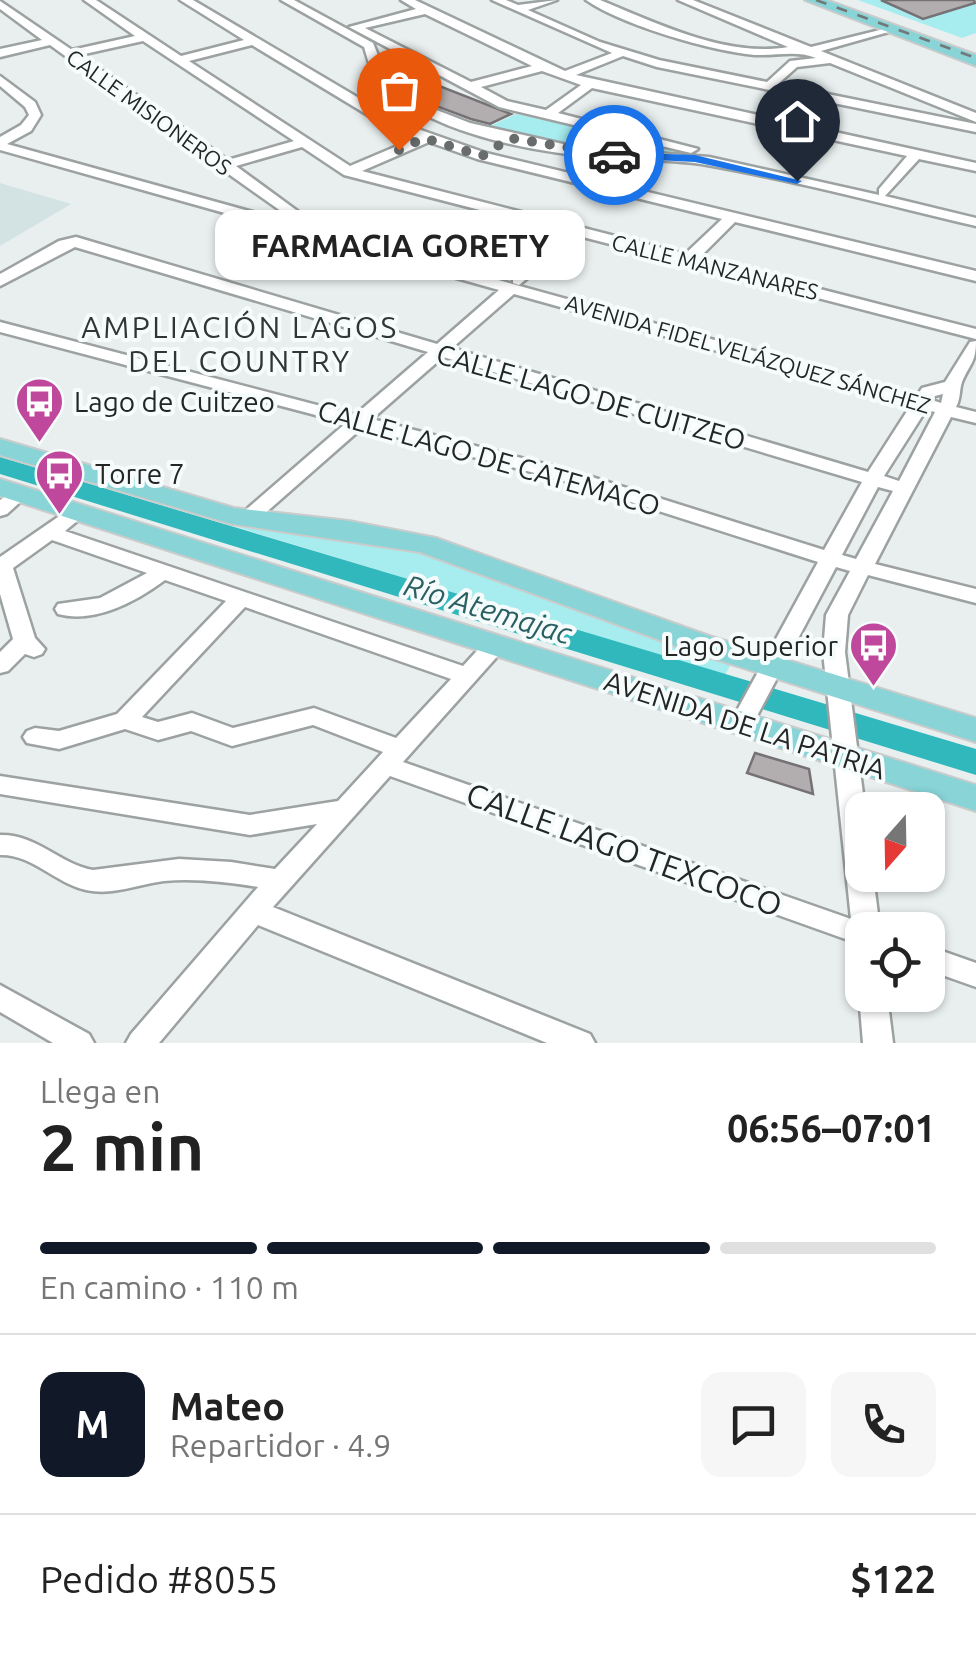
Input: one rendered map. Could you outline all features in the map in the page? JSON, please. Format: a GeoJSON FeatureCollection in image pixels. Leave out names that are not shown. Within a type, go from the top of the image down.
{"type":"FeatureCollection","features":[{"type":"Feature","properties":{"kind":"main road"},"geometry":{"type":"LineString","coordinates":[[812,0],[976,61]]}},
{"type":"Feature","properties":{"kind":"main road"},"geometry":{"type":"LineString","coordinates":[[842,0],[976,49]]}},
{"type":"Feature","properties":{"kind":"main road"},"geometry":{"type":"LineString","coordinates":[[0,447],[247,519],[348,530],[426,544],[770,672],[839,695],[976,730]]}},
{"type":"Feature","properties":{"kind":"main road","name":"AVENIDA DE LA PATRIA"},"geometry":{"type":"LineString","coordinates":[[6,497],[78,512],[494,646],[744,719],[976,798]]}},
{"type":"Feature","properties":{"kind":"street","name":"CALLE MANZANARES"},"geometry":{"type":"LineString","coordinates":[[88,0],[349,172],[976,334]]}},
{"type":"Feature","properties":{"kind":"street"},"geometry":{"type":"LineString","coordinates":[[189,2],[212,0]]}},
{"type":"Feature","properties":{"kind":"street"},"geometry":{"type":"LineString","coordinates":[[288,0],[366,42],[381,77],[418,105],[454,122],[582,152],[666,150]]}},
{"type":"Feature","properties":{"kind":"street"},"geometry":{"type":"LineString","coordinates":[[304,0],[503,104],[706,160],[976,213]]}},
{"type":"Feature","properties":{"kind":"street"},"geometry":{"type":"LineString","coordinates":[[406,0],[543,68],[590,84],[833,118],[976,128]]}},
{"type":"Feature","properties":{"kind":"street"},"geometry":{"type":"LineString","coordinates":[[498,0],[621,53],[770,86],[916,154],[976,167]]}},
{"type":"Feature","properties":{"kind":"street"},"geometry":{"type":"LineString","coordinates":[[517,9],[552,0]]}},
{"type":"Feature","properties":{"kind":"street"},"geometry":{"type":"LineString","coordinates":[[591,0],[690,37],[790,58],[831,60]]}},
{"type":"Feature","properties":{"kind":"street"},"geometry":{"type":"LineString","coordinates":[[683,0],[976,118]]}},
{"type":"Feature","properties":{"kind":"street"},"geometry":{"type":"LineString","coordinates":[[189,2],[424,138],[482,156],[976,276]]}},
{"type":"Feature","properties":{"kind":"street","name":"CALLE MISIONEROS"},"geometry":{"type":"LineString","coordinates":[[0,4],[300,218]]}},
{"type":"Feature","properties":{"kind":"street"},"geometry":{"type":"LineString","coordinates":[[356,27],[426,10]]}},
{"type":"Feature","properties":{"kind":"street"},"geometry":{"type":"LineString","coordinates":[[770,86],[790,58],[806,50],[888,29]]}},
{"type":"Feature","properties":{"kind":"street"},"geometry":{"type":"LineString","coordinates":[[70,54],[144,38]]}},
{"type":"Feature","properties":{"kind":"street"},"geometry":{"type":"LineString","coordinates":[[0,52],[52,41]]}},
{"type":"Feature","properties":{"kind":"street"},"geometry":{"type":"LineString","coordinates":[[178,60],[255,41]]}},
{"type":"Feature","properties":{"kind":"street"},"geometry":{"type":"LineString","coordinates":[[370,54],[385,49],[401,51]]}},
{"type":"Feature","properties":{"kind":"street"},"geometry":{"type":"LineString","coordinates":[[563,76],[621,53]]}},
{"type":"Feature","properties":{"kind":"street"},"geometry":{"type":"LineString","coordinates":[[468,87],[543,68]]}},
{"type":"Feature","properties":{"kind":"street"},"geometry":{"type":"LineString","coordinates":[[0,80],[35,109],[30,124],[2,141]]}},
{"type":"Feature","properties":{"kind":"street"},"geometry":{"type":"LineString","coordinates":[[546,116],[590,84]]}},
{"type":"Feature","properties":{"kind":"street"},"geometry":{"type":"LineString","coordinates":[[380,116],[418,105]]}},
{"type":"Feature","properties":{"kind":"street"},"geometry":{"type":"LineString","coordinates":[[349,172],[424,138]]}},
{"type":"Feature","properties":{"kind":"street"},"geometry":{"type":"LineString","coordinates":[[482,156],[510,138]]}},
{"type":"Feature","properties":{"kind":"street","name":"AVENIDA FIDEL VELÁZQUEZ SÁNCHEZ"},"geometry":{"type":"LineString","coordinates":[[2,141],[300,218],[449,266]]}},
{"type":"Feature","properties":{"kind":"street","name":"AVENIDA FIDEL VELÁZQUEZ SÁNCHEZ"},"geometry":{"type":"LineString","coordinates":[[2,141],[924,397],[976,405]]}},
{"type":"Feature","properties":{"kind":"street"},"geometry":{"type":"LineString","coordinates":[[222,166],[302,143]]}},
{"type":"Feature","properties":{"kind":"street"},"geometry":{"type":"LineString","coordinates":[[884,192],[916,154]]}},
{"type":"Feature","properties":{"kind":"street"},"geometry":{"type":"LineString","coordinates":[[830,184],[976,222]]}},
{"type":"Feature","properties":{"kind":"street"},"geometry":{"type":"LineString","coordinates":[[688,260],[732,217]]}},
{"type":"Feature","properties":{"kind":"street"},"geometry":{"type":"LineString","coordinates":[[247,519],[576,231]]}},
{"type":"Feature","properties":{"kind":"street","name":"CALLE LAGO DE CUITZEO"},"geometry":{"type":"LineString","coordinates":[[0,282],[64,244],[76,242],[902,488]]}},
{"type":"Feature","properties":{"kind":"street","name":"CALLE LAGO DE CATEMACO"},"geometry":{"type":"LineString","coordinates":[[0,327],[572,477],[830,559],[976,596]]}},
{"type":"Feature","properties":{"kind":"street"},"geometry":{"type":"LineString","coordinates":[[862,912],[834,652],[837,614],[976,346]]}},
{"type":"Feature","properties":{"kind":"street"},"geometry":{"type":"LineString","coordinates":[[744,719],[873,479],[924,397]]}},
{"type":"Feature","properties":{"kind":"street","name":"AVENIDA FIDEL VELÁZQUEZ SÁNCHEZ"},"geometry":{"type":"LineString","coordinates":[[949,398],[976,418]]}},
{"type":"Feature","properties":{"kind":"street"},"geometry":{"type":"LineString","coordinates":[[0,665],[30,645],[1,566],[78,512]]}},
{"type":"Feature","properties":{"kind":"street"},"geometry":{"type":"LineString","coordinates":[[48,532],[467,676]]}},
{"type":"Feature","properties":{"kind":"street"},"geometry":{"type":"LineString","coordinates":[[66,609],[97,609],[135,593],[162,572]]}},
{"type":"Feature","properties":{"kind":"street"},"geometry":{"type":"LineString","coordinates":[[35,737],[59,740],[125,720],[240,599]]}},
{"type":"Feature","properties":{"kind":"street"},"geometry":{"type":"LineString","coordinates":[[141,1043],[252,912],[494,646]]}},
{"type":"Feature","properties":{"kind":"street","name":"CALLE LAGO TEXCOCO"},"geometry":{"type":"LineString","coordinates":[[125,720],[158,731],[192,722],[232,737],[314,716],[393,757],[845,925]]}},
{"type":"Feature","properties":{"kind":"street"},"geometry":{"type":"LineString","coordinates":[[0,785],[250,826],[346,809]]}},
{"type":"Feature","properties":{"kind":"street"},"geometry":{"type":"LineString","coordinates":[[0,845],[24,847],[51,866],[88,880],[130,879],[149,873],[242,872],[280,881]]}},
{"type":"Feature","properties":{"kind":"street"},"geometry":{"type":"LineString","coordinates":[[252,912],[580,1043]]}},
{"type":"Feature","properties":{"kind":"street"},"geometry":{"type":"LineString","coordinates":[[945,964],[976,975]]}},
{"type":"Feature","properties":{"kind":"street"},"geometry":{"type":"LineString","coordinates":[[0,997],[79,1043]]}},
{"type":"Feature","properties":{"kind":"street"},"geometry":{"type":"LineString","coordinates":[[875,1012],[878,1043]]}},
{"type":"Feature","properties":{"kind":"shaded area"},"geometry":{"type":"Polygon","coordinates":[[[858,0],[976,0],[976,33],[962,38],[858,0]]]}},
{"type":"Feature","properties":{"kind":"shaded area"},"geometry":{"type":"Polygon","coordinates":[[[516,114],[669,148],[672,152],[589,150],[486,128],[516,114]]]}},
{"type":"Feature","properties":{"kind":"shaded area"},"geometry":{"type":"Polygon","coordinates":[[[0,183],[71,204],[0,246],[0,183]]]}},
{"type":"Feature","properties":{"kind":"shaded area"},"geometry":{"type":"Polygon","coordinates":[[[236,527],[364,539],[415,549],[731,664],[725,675],[236,527]]]}},
{"type":"Feature","properties":{"kind":"water","name":"Río Atemajac"},"geometry":{"type":"Polygon","coordinates":[[[0,457],[976,749],[976,775],[0,474],[0,457]]]}},
{"type":"Feature","properties":{"kind":"building"},"geometry":{"type":"Polygon","coordinates":[[[881,0],[974,0],[975,3],[923,19],[881,0]]]}},
{"type":"Feature","properties":{"kind":"building"},"geometry":{"type":"Polygon","coordinates":[[[433,77],[439,80],[439,86],[511,114],[490,124],[471,119],[436,106],[402,83],[433,77]]]}},
{"type":"Feature","properties":{"kind":"building"},"geometry":{"type":"Polygon","coordinates":[[[755,753],[809,769],[813,794],[747,773],[755,753]]]}},
{"type":"Feature","properties":{"kind":"railway"},"geometry":{"type":"LineString","coordinates":[[816,0],[976,58]]}},
{"type":"Feature","properties":{"kind":"way so far"},"geometry":{"type":"LineString","coordinates":[[399,150],[424,138],[482,156],[510,138],[614,155]]}},
{"type":"Feature","properties":{"kind":"place","name":"FARMACIA GORETY"},"geometry":{"type":"Point","coordinates":[399,150]}},
{"type":"Feature","properties":{"kind":"place","name":"Lago de Cuitzeo"},"geometry":{"type":"Point","coordinates":[39,444]}},
{"type":"Feature","properties":{"kind":"place","name":"Torre 7"},"geometry":{"type":"Point","coordinates":[60,516]}},
{"type":"Feature","properties":{"kind":"place","name":"Lago Superior"},"geometry":{"type":"Point","coordinates":[873,688]}},
{"type":"Feature","properties":{"kind":"district","name":"AMPLIACIÓN LAGOS DEL COUNTRY"},"geometry":{"type":"Point","coordinates":[240,345]}},
{"type":"Feature","properties":{"kind":"route"},"geometry":{"type":"LineString","coordinates":[[614,155],[695,158],[797,181]]}}]}
